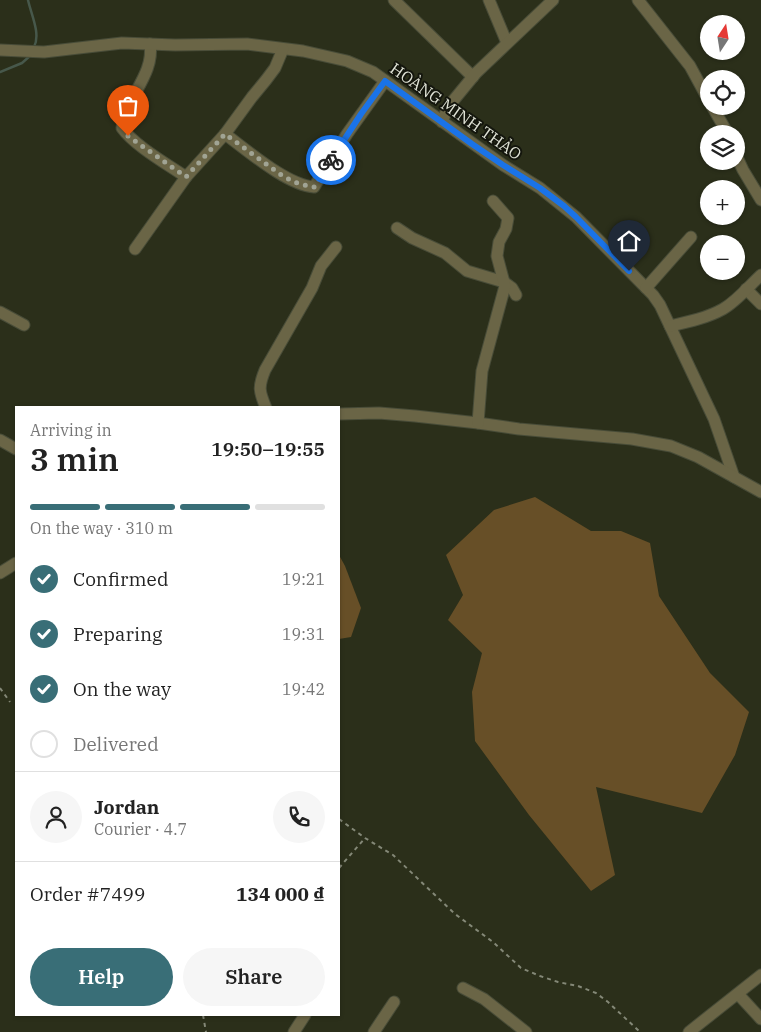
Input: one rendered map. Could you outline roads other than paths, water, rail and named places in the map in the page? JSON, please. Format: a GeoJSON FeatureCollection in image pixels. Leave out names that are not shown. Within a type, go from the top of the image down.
{"type":"FeatureCollection","features":[{"type":"Feature","properties":{"kind":"street"},"geometry":{"type":"LineString","coordinates":[[394,0],[474,77]]}},
{"type":"Feature","properties":{"kind":"street"},"geometry":{"type":"LineString","coordinates":[[488,0],[507,43]]}},
{"type":"Feature","properties":{"kind":"street"},"geometry":{"type":"LineString","coordinates":[[442,122],[448,107],[474,77],[553,0]]}},
{"type":"Feature","properties":{"kind":"street"},"geometry":{"type":"LineString","coordinates":[[638,0],[690,66],[700,84]]}},
{"type":"Feature","properties":{"kind":"street","name":"HOÀNG MINH THẢO"},"geometry":{"type":"LineString","coordinates":[[0,50],[44,52],[122,43],[247,44],[303,51],[347,61],[373,72],[564,206],[653,295],[660,305],[714,419],[734,477]]}},
{"type":"Feature","properties":{"kind":"street"},"geometry":{"type":"LineString","coordinates":[[150,44],[152,52],[150,61],[139,87],[126,110],[122,128],[139,145],[186,177]]}},
{"type":"Feature","properties":{"kind":"street"},"geometry":{"type":"LineString","coordinates":[[135,249],[186,177],[225,134],[275,68],[283,49]]}},
{"type":"Feature","properties":{"kind":"street"},"geometry":{"type":"LineString","coordinates":[[225,134],[284,177],[297,183],[314,187],[356,121],[385,81]]}},
{"type":"Feature","properties":{"kind":"street"},"geometry":{"type":"LineString","coordinates":[[743,170],[761,200]]}},
{"type":"Feature","properties":{"kind":"street"},"geometry":{"type":"LineString","coordinates":[[478,423],[482,371],[504,286],[497,256],[508,218],[493,201]]}},
{"type":"Feature","properties":{"kind":"street"},"geometry":{"type":"LineString","coordinates":[[397,228],[412,238],[445,253],[467,271],[504,282],[512,288],[516,295]]}},
{"type":"Feature","properties":{"kind":"street"},"geometry":{"type":"LineString","coordinates":[[646,288],[691,237]]}},
{"type":"Feature","properties":{"kind":"street"},"geometry":{"type":"LineString","coordinates":[[265,406],[260,395],[260,384],[264,370],[312,288],[321,266],[336,247]]}},
{"type":"Feature","properties":{"kind":"street"},"geometry":{"type":"LineString","coordinates":[[670,326],[724,309],[761,275]]}},
{"type":"Feature","properties":{"kind":"street"},"geometry":{"type":"LineString","coordinates":[[746,289],[761,304]]}},
{"type":"Feature","properties":{"kind":"street"},"geometry":{"type":"LineString","coordinates":[[0,312],[24,325]]}},
{"type":"Feature","properties":{"kind":"street"},"geometry":{"type":"LineString","coordinates":[[340,414],[379,413],[520,429],[632,439],[671,446],[698,457],[761,492]]}},
{"type":"Feature","properties":{"kind":"street"},"geometry":{"type":"LineString","coordinates":[[0,440],[15,448]]}},
{"type":"Feature","properties":{"kind":"street"},"geometry":{"type":"LineString","coordinates":[[0,573],[15,564]]}},
{"type":"Feature","properties":{"kind":"street"},"geometry":{"type":"LineString","coordinates":[[689,1032],[761,975]]}},
{"type":"Feature","properties":{"kind":"street"},"geometry":{"type":"LineString","coordinates":[[463,988],[484,999],[522,1031]]}},
{"type":"Feature","properties":{"kind":"street"},"geometry":{"type":"LineString","coordinates":[[738,994],[761,1019]]}},
{"type":"Feature","properties":{"kind":"street"},"geometry":{"type":"LineString","coordinates":[[374,1032],[394,1002]]}},
{"type":"Feature","properties":{"kind":"street"},"geometry":{"type":"LineString","coordinates":[[294,1032],[304,1016]]}},
{"type":"Feature","properties":{"kind":"waterway"},"geometry":{"type":"LineString","coordinates":[[28,0],[36,30],[34,47]]}},
{"type":"Feature","properties":{"kind":"waterway"},"geometry":{"type":"LineString","coordinates":[[0,72],[22,63],[31,55]]}}]}
